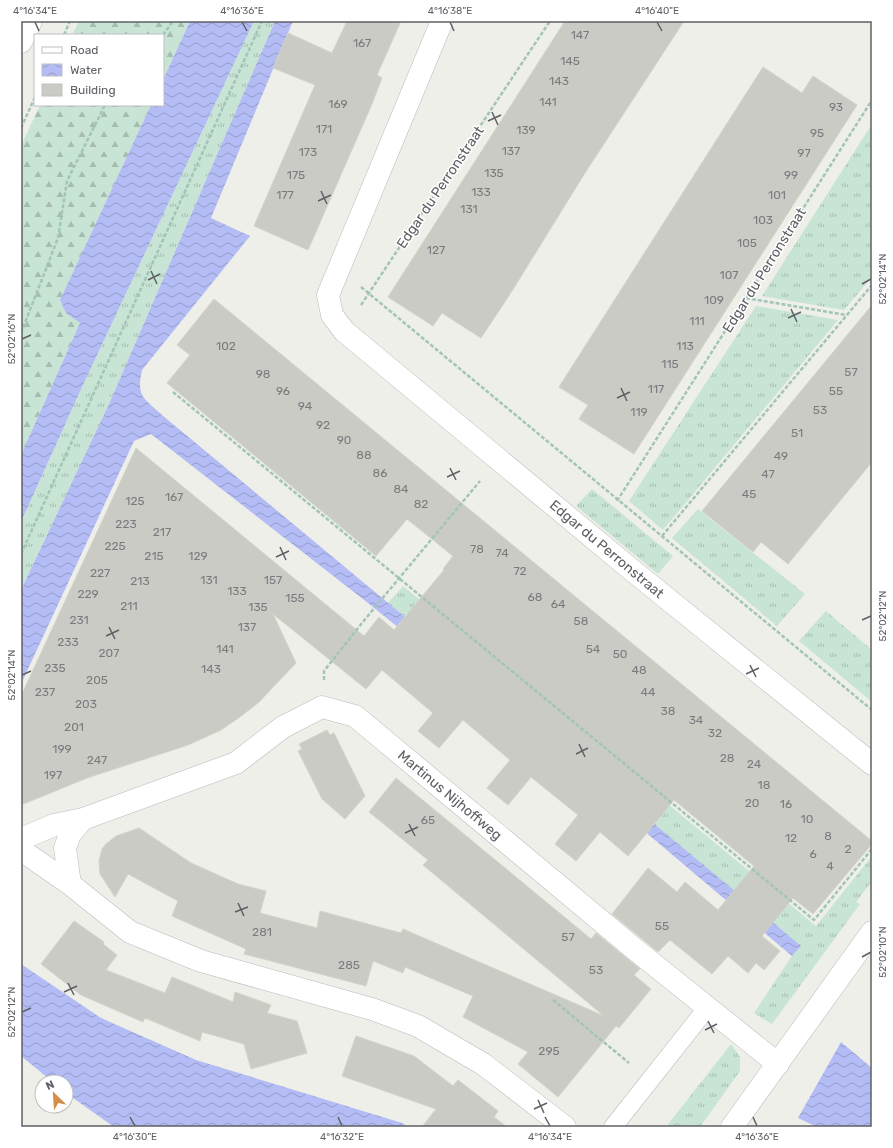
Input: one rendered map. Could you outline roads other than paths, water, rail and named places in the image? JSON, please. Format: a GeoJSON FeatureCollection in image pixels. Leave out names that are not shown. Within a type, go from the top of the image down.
{"type":"FeatureCollection","features":[{"type":"Feature","properties":{"kind":"street"},"geometry":{"type":"LineString","coordinates":[[21,42],[31,21]]}},
{"type":"Feature","properties":{"kind":"street","name":"Edgar du Perronstraat"},"geometry":{"type":"LineString","coordinates":[[442,21],[328,295],[332,315],[344,331],[633,571],[872,764]]}},
{"type":"Feature","properties":{"kind":"street","name":"Martinus Nijhoffweg"},"geometry":{"type":"LineString","coordinates":[[83,819],[236,763],[283,727],[322,707],[355,716],[637,951],[778,1064]]}},
{"type":"Feature","properties":{"kind":"street"},"geometry":{"type":"LineString","coordinates":[[21,839],[54,825],[83,819]]}},
{"type":"Feature","properties":{"kind":"street"},"geometry":{"type":"LineString","coordinates":[[70,884],[65,848],[70,834],[83,819]]}},
{"type":"Feature","properties":{"kind":"street"},"geometry":{"type":"LineString","coordinates":[[21,850],[70,884],[130,932],[201,961],[372,1009],[418,1026],[483,1064],[565,1127]]}},
{"type":"Feature","properties":{"kind":"street"},"geometry":{"type":"LineString","coordinates":[[732,1127],[872,932]]}},
{"type":"Feature","properties":{"kind":"lane"},"geometry":{"type":"LineString","coordinates":[[613,1127],[707,1008]]}},
{"type":"Feature","properties":{"kind":"water"},"geometry":{"type":"Polygon","coordinates":[[[190,21],[254,21],[82,387],[21,522],[21,455],[80,323],[66,313],[60,300],[151,106],[164,106],[164,78],[190,21]]]}},
{"type":"Feature","properties":{"kind":"water"},"geometry":{"type":"Polygon","coordinates":[[[275,21],[293,21],[211,218],[250,236],[142,370],[140,386],[143,396],[162,415],[801,946],[792,956],[514,721],[368,603],[151,434],[134,441],[21,684],[21,590],[109,404],[275,21]]]}},
{"type":"Feature","properties":{"kind":"water"},"geometry":{"type":"Polygon","coordinates":[[[21,964],[101,1018],[196,1060],[402,1123],[408,1127],[114,1127],[74,1099],[74,1074],[43,1074],[21,1056],[21,964]]]}},
{"type":"Feature","properties":{"kind":"water"},"geometry":{"type":"Polygon","coordinates":[[[841,1042],[872,1068],[872,1127],[817,1127],[798,1118],[841,1042]]]}}]}
